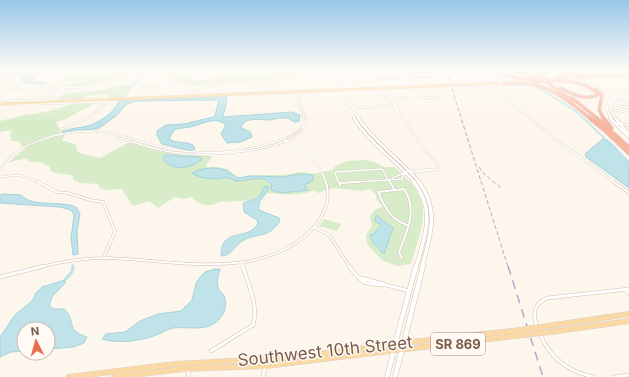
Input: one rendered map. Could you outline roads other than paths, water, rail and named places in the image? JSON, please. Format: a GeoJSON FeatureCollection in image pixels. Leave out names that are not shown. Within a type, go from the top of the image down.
{"type":"FeatureCollection","features":[{"type":"Feature","properties":{"kind":"highway"},"geometry":{"type":"LineString","coordinates":[[544,88],[578,107],[629,150]]}},
{"type":"Feature","properties":{"kind":"highway"},"geometry":{"type":"LineString","coordinates":[[555,88],[577,104],[605,130]]}},
{"type":"Feature","properties":{"kind":"highway"},"geometry":{"type":"LineString","coordinates":[[556,88],[581,104],[629,150]]}},
{"type":"Feature","properties":{"kind":"highway"},"geometry":{"type":"LineString","coordinates":[[560,88],[590,111],[614,133],[629,150]]}},
{"type":"Feature","properties":{"kind":"highway"},"geometry":{"type":"LineString","coordinates":[[560,88],[583,96],[593,97],[598,95],[590,88]]}},
{"type":"Feature","properties":{"kind":"highway"},"geometry":{"type":"LineString","coordinates":[[592,88],[601,93],[598,110],[614,133]]}},
{"type":"Feature","properties":{"kind":"main road"},"geometry":{"type":"LineString","coordinates":[[342,90],[358,88]]}},
{"type":"Feature","properties":{"kind":"main road"},"geometry":{"type":"LineString","coordinates":[[0,103],[138,99],[393,88]]}},
{"type":"Feature","properties":{"kind":"main road"},"geometry":{"type":"LineString","coordinates":[[0,103],[255,93]]}},
{"type":"Feature","properties":{"kind":"main road"},"geometry":{"type":"LineString","coordinates":[[138,99],[147,97]]}},
{"type":"Feature","properties":{"kind":"main road","name":"Southwest 10th Street"},"geometry":{"type":"LineString","coordinates":[[549,329],[629,314]]}},
{"type":"Feature","properties":{"kind":"main road","name":"Southwest 10th Street"},"geometry":{"type":"LineString","coordinates":[[69,377],[152,367],[289,358],[403,343],[629,321]]}},
{"type":"Feature","properties":{"kind":"main road","name":"Southwest 10th Street"},"geometry":{"type":"LineString","coordinates":[[114,377],[189,369],[265,366],[393,352],[514,333]]}},
{"type":"Feature","properties":{"kind":"main road"},"geometry":{"type":"LineString","coordinates":[[265,366],[289,358]]}},
{"type":"Feature","properties":{"kind":"main road"},"geometry":{"type":"LineString","coordinates":[[189,369],[210,362]]}},
{"type":"Feature","properties":{"kind":"street"},"geometry":{"type":"LineString","coordinates":[[0,89],[11,88]]}},
{"type":"Feature","properties":{"kind":"street"},"geometry":{"type":"LineString","coordinates":[[11,92],[24,91],[29,88]]}},
{"type":"Feature","properties":{"kind":"street"},"geometry":{"type":"LineString","coordinates":[[46,96],[57,96],[77,88]]}},
{"type":"Feature","properties":{"kind":"street"},"geometry":{"type":"LineString","coordinates":[[84,89],[90,88]]}},
{"type":"Feature","properties":{"kind":"street"},"geometry":{"type":"LineString","coordinates":[[142,88],[141,89],[160,89],[161,88]]}},
{"type":"Feature","properties":{"kind":"street"},"geometry":{"type":"LineString","coordinates":[[193,88],[195,90],[196,96]]}},
{"type":"Feature","properties":{"kind":"street"},"geometry":{"type":"LineString","coordinates":[[382,88],[398,108],[399,114]]}},
{"type":"Feature","properties":{"kind":"street"},"geometry":{"type":"LineString","coordinates":[[382,88],[439,169],[398,174],[396,178]]}},
{"type":"Feature","properties":{"kind":"street"},"geometry":{"type":"LineString","coordinates":[[489,88],[576,155],[629,193]]}},
{"type":"Feature","properties":{"kind":"street"},"geometry":{"type":"LineString","coordinates":[[35,89],[66,89],[68,92]]}},
{"type":"Feature","properties":{"kind":"street"},"geometry":{"type":"LineString","coordinates":[[342,90],[356,120],[371,140],[420,183],[429,197],[433,214],[433,221],[394,377]]}},
{"type":"Feature","properties":{"kind":"street"},"geometry":{"type":"LineString","coordinates":[[0,170],[7,160],[19,151],[40,141],[60,135],[88,132],[106,133],[168,151],[196,154],[223,154],[246,151],[284,140],[297,131],[304,123],[304,116],[299,107],[298,92]]}},
{"type":"Feature","properties":{"kind":"street"},"geometry":{"type":"LineString","coordinates":[[0,103],[45,100],[60,93],[50,93]]}},
{"type":"Feature","properties":{"kind":"street"},"geometry":{"type":"LineString","coordinates":[[628,93],[615,94],[606,108],[609,116],[629,137]]}},
{"type":"Feature","properties":{"kind":"street"},"geometry":{"type":"LineString","coordinates":[[0,98],[4,95]]}},
{"type":"Feature","properties":{"kind":"street"},"geometry":{"type":"LineString","coordinates":[[50,102],[57,96]]}},
{"type":"Feature","properties":{"kind":"street"},"geometry":{"type":"LineString","coordinates":[[389,99],[442,97]]}},
{"type":"Feature","properties":{"kind":"street"},"geometry":{"type":"LineString","coordinates":[[612,98],[623,100]]}},
{"type":"Feature","properties":{"kind":"street"},"geometry":{"type":"LineString","coordinates":[[612,98],[610,109],[613,117],[616,123],[629,134]]}},
{"type":"Feature","properties":{"kind":"street"},"geometry":{"type":"LineString","coordinates":[[0,103],[108,102],[88,118],[62,129],[60,131],[60,135]]}},
{"type":"Feature","properties":{"kind":"street"},"geometry":{"type":"LineString","coordinates":[[608,103],[629,106]]}},
{"type":"Feature","properties":{"kind":"street"},"geometry":{"type":"LineString","coordinates":[[350,108],[394,106]]}},
{"type":"Feature","properties":{"kind":"street"},"geometry":{"type":"LineString","coordinates":[[606,108],[629,113]]}},
{"type":"Feature","properties":{"kind":"street"},"geometry":{"type":"LineString","coordinates":[[616,123],[629,125]]}},
{"type":"Feature","properties":{"kind":"street"},"geometry":{"type":"LineString","coordinates":[[0,277],[47,264],[104,258],[206,265],[242,263],[281,251],[296,242],[314,227],[323,215],[327,204],[328,194],[326,182],[319,168],[310,158],[284,140]]}},
{"type":"Feature","properties":{"kind":"street"},"geometry":{"type":"LineString","coordinates":[[394,189],[389,179],[382,169],[335,173],[339,184],[389,179],[396,178],[402,179],[402,176],[408,172]]}},
{"type":"Feature","properties":{"kind":"street"},"geometry":{"type":"LineString","coordinates":[[387,377],[426,227],[428,214],[427,204],[422,192],[408,172]]}},
{"type":"Feature","properties":{"kind":"street"},"geometry":{"type":"LineString","coordinates":[[0,177],[19,175],[44,184],[57,192],[68,193],[102,202],[115,231],[104,258]]}},
{"type":"Feature","properties":{"kind":"street"},"geometry":{"type":"LineString","coordinates":[[402,258],[400,252],[411,215],[411,207],[405,190],[394,189],[378,192],[385,208],[400,222],[408,225]]}},
{"type":"Feature","properties":{"kind":"street"},"geometry":{"type":"LineString","coordinates":[[314,227],[329,235],[349,266],[362,282],[387,285],[409,291]]}},
{"type":"Feature","properties":{"kind":"street"},"geometry":{"type":"LineString","coordinates":[[211,351],[253,325],[256,320],[254,303],[242,263]]}},
{"type":"Feature","properties":{"kind":"street"},"geometry":{"type":"LineString","coordinates":[[594,377],[576,372],[561,364],[550,354],[542,341],[533,311],[536,304],[546,298],[629,289]]}},
{"type":"Feature","properties":{"kind":"street"},"geometry":{"type":"LineString","coordinates":[[625,290],[629,293]]}},
{"type":"Feature","properties":{"kind":"street"},"geometry":{"type":"LineString","coordinates":[[264,377],[265,366]]}},
{"type":"Feature","properties":{"kind":"street"},"geometry":{"type":"LineString","coordinates":[[188,377],[189,369]]}},
{"type":"Feature","properties":{"kind":"street"},"geometry":{"type":"LineString","coordinates":[[613,377],[629,375]]}},
{"type":"Feature","properties":{"kind":"water"},"geometry":{"type":"Polygon","coordinates":[[[226,97],[227,99],[223,117],[292,112],[300,115],[299,121],[295,122],[288,118],[249,120],[243,124],[241,128],[250,132],[252,137],[240,142],[227,143],[221,134],[226,125],[217,121],[174,130],[169,139],[193,145],[195,149],[191,151],[162,144],[157,135],[157,131],[166,125],[184,124],[213,117],[215,115],[219,100],[136,101],[127,104],[116,116],[99,128],[62,133],[94,124],[109,114],[120,100],[226,97]]]}},
{"type":"Feature","properties":{"kind":"water"},"geometry":{"type":"Polygon","coordinates":[[[604,138],[611,143],[629,162],[629,188],[586,157],[585,154],[604,138]]]}},
{"type":"Feature","properties":{"kind":"water"},"geometry":{"type":"Polygon","coordinates":[[[165,155],[200,157],[202,159],[193,165],[182,168],[172,166],[167,163],[163,159],[165,155]]]}},
{"type":"Feature","properties":{"kind":"water"},"geometry":{"type":"Polygon","coordinates":[[[214,168],[226,170],[237,178],[252,176],[284,177],[298,174],[313,175],[313,181],[304,185],[308,190],[282,193],[271,190],[272,186],[266,180],[256,179],[236,181],[228,178],[212,179],[192,173],[202,169],[214,168]]]}},
{"type":"Feature","properties":{"kind":"water"},"geometry":{"type":"Polygon","coordinates":[[[265,186],[269,187],[260,200],[259,210],[279,218],[280,221],[267,233],[244,240],[231,252],[221,256],[222,247],[225,241],[230,237],[248,232],[258,224],[257,220],[244,212],[243,203],[258,198],[265,186]]]}},
{"type":"Feature","properties":{"kind":"water"},"geometry":{"type":"Polygon","coordinates":[[[0,195],[21,195],[26,199],[39,203],[62,204],[76,207],[80,214],[77,231],[78,254],[73,255],[71,238],[74,215],[71,210],[60,207],[0,203],[0,195]]]}},
{"type":"Feature","properties":{"kind":"water"},"geometry":{"type":"Polygon","coordinates":[[[376,215],[393,228],[384,254],[373,243],[370,235],[375,233],[381,227],[380,224],[375,221],[376,215]]]}},
{"type":"Feature","properties":{"kind":"water"},"geometry":{"type":"Polygon","coordinates":[[[220,269],[217,285],[218,289],[224,296],[226,304],[223,314],[213,324],[201,328],[173,328],[150,337],[137,340],[122,342],[102,339],[106,334],[125,332],[140,321],[158,314],[181,311],[192,300],[196,283],[201,276],[205,272],[220,269]]]}},
{"type":"Feature","properties":{"kind":"water"},"geometry":{"type":"Polygon","coordinates":[[[65,280],[65,283],[52,297],[49,306],[54,309],[64,309],[68,314],[76,332],[87,337],[84,343],[73,347],[56,348],[56,321],[16,321],[16,352],[11,352],[0,357],[0,337],[15,315],[33,300],[36,293],[42,287],[65,280]]]}},
{"type":"Feature","properties":{"kind":"waterway"},"geometry":{"type":"LineString","coordinates":[[123,98],[131,88]]}},
{"type":"Feature","properties":{"kind":"waterway"},"geometry":{"type":"LineString","coordinates":[[539,88],[577,112],[604,138]]}},
{"type":"Feature","properties":{"kind":"waterway"},"geometry":{"type":"LineString","coordinates":[[65,280],[72,272],[73,266]]}},
{"type":"Feature","properties":{"kind":"railway"},"geometry":{"type":"LineString","coordinates":[[452,88],[508,267]]}},
{"type":"Feature","properties":{"kind":"railway"},"geometry":{"type":"LineString","coordinates":[[479,167],[483,173],[501,188]]}},
{"type":"Feature","properties":{"kind":"railway"},"geometry":{"type":"LineString","coordinates":[[508,266],[543,377]]}}]}
